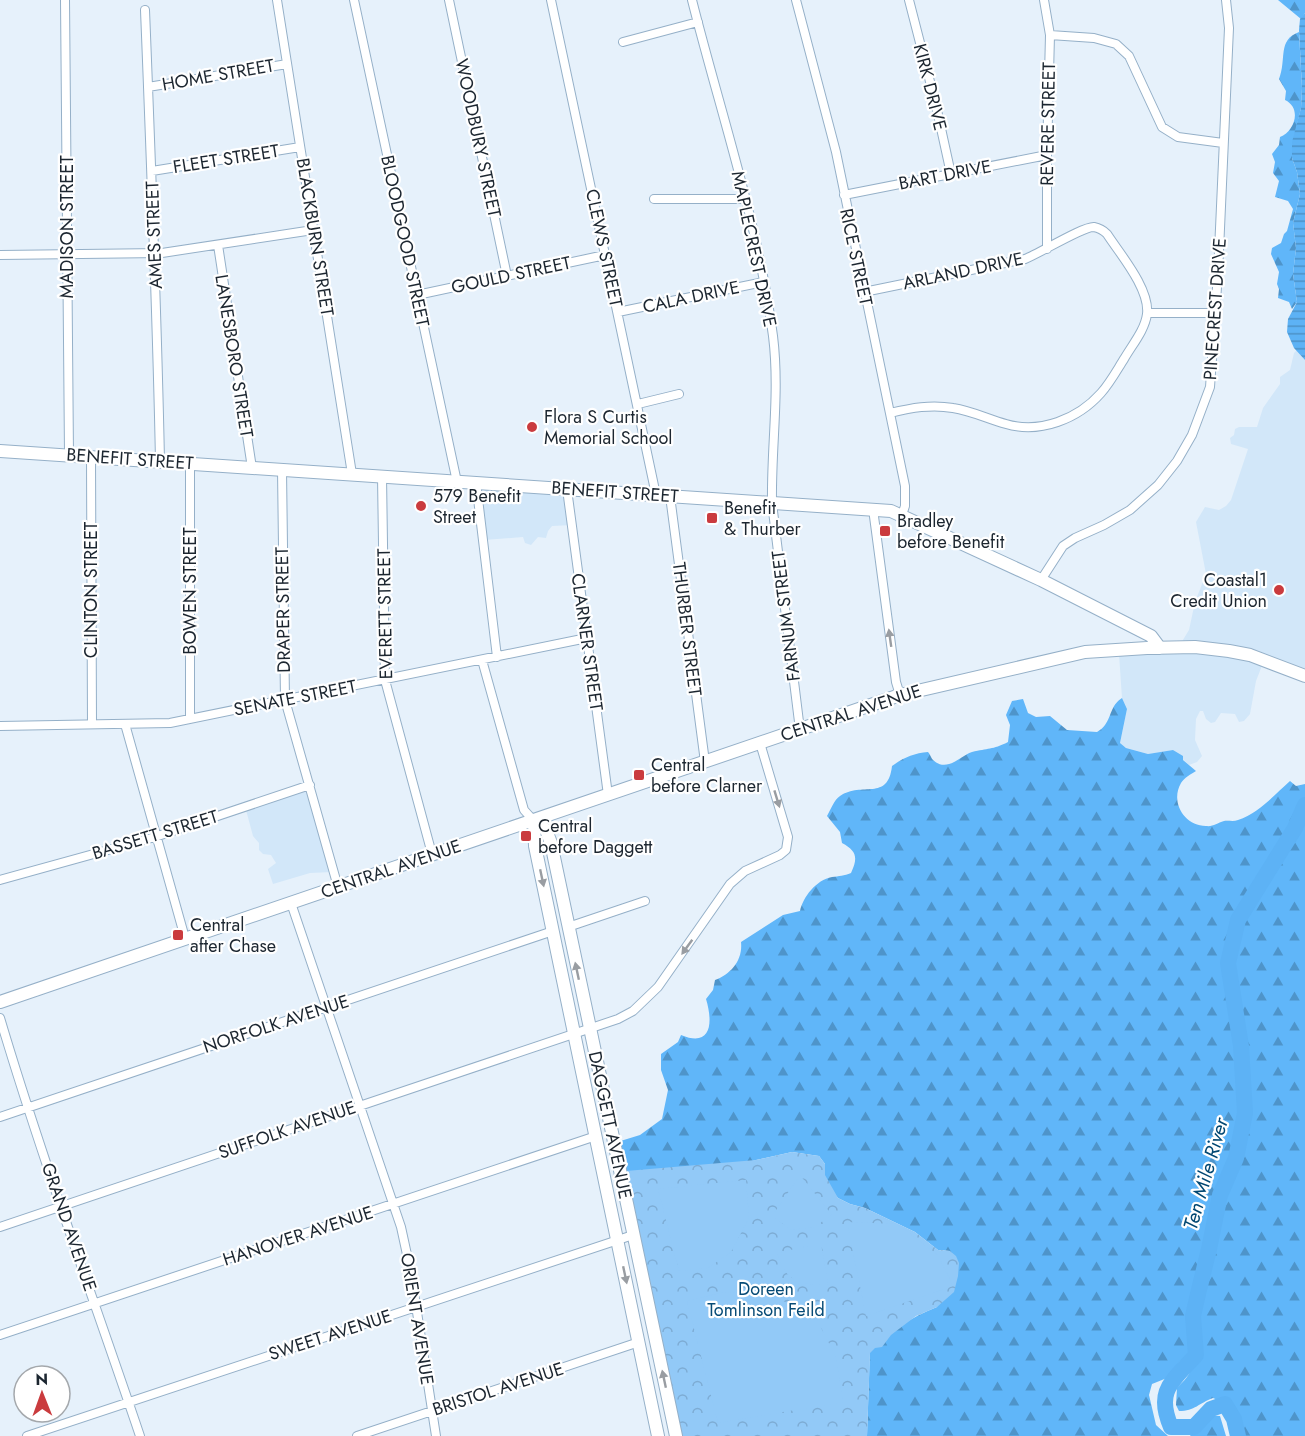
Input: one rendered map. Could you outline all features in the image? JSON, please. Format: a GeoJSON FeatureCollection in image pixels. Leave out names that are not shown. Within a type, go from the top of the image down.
{"type":"FeatureCollection","features":[{"type":"Feature","properties":{"kind":"street","name":"MADISON STREET"},"geometry":{"type":"LineString","coordinates":[[65,0],[69,454]]}},
{"type":"Feature","properties":{"kind":"street","name":"BLACKBURN STREET"},"geometry":{"type":"LineString","coordinates":[[277,0],[352,474]]}},
{"type":"Feature","properties":{"kind":"street","name":"BLOODGOOD STREET"},"geometry":{"type":"LineString","coordinates":[[354,0],[457,482]]}},
{"type":"Feature","properties":{"kind":"street","name":"WOODBURY STREET"},"geometry":{"type":"LineString","coordinates":[[449,0],[507,276]]}},
{"type":"Feature","properties":{"kind":"street","name":"CLEWS STREET"},"geometry":{"type":"LineString","coordinates":[[551,0],[656,495]]}},
{"type":"Feature","properties":{"kind":"street","name":"MAPLECREST DRIVE"},"geometry":{"type":"LineString","coordinates":[[692,0],[745,199],[764,282],[773,336],[777,392],[772,503]]}},
{"type":"Feature","properties":{"kind":"street","name":"RICE STREET"},"geometry":{"type":"LineString","coordinates":[[796,0],[824,105],[890,413],[906,494],[902,515]]}},
{"type":"Feature","properties":{"kind":"street","name":"KIRK DRIVE"},"geometry":{"type":"LineString","coordinates":[[909,0],[951,174]]}},
{"type":"Feature","properties":{"kind":"street","name":"REVERE STREET"},"geometry":{"type":"LineString","coordinates":[[1044,0],[1050,35],[1047,249]]}},
{"type":"Feature","properties":{"kind":"street","name":"PINECREST DRIVE"},"geometry":{"type":"LineString","coordinates":[[1041,580],[1063,546],[1130,510],[1158,485],[1177,461],[1192,435],[1210,387],[1229,28],[1226,0]]}},
{"type":"Feature","properties":{"kind":"street","name":"AMES STREET"},"geometry":{"type":"LineString","coordinates":[[145,10],[153,254],[158,329],[160,461]]}},
{"type":"Feature","properties":{"kind":"street"},"geometry":{"type":"LineString","coordinates":[[623,42],[698,22]]}},
{"type":"Feature","properties":{"kind":"street"},"geometry":{"type":"LineString","coordinates":[[1050,35],[1094,38],[1116,44],[1129,56],[1162,126],[1178,137],[1223,143]]}},
{"type":"Feature","properties":{"kind":"street","name":"HOME STREET"},"geometry":{"type":"LineString","coordinates":[[148,87],[287,64]]}},
{"type":"Feature","properties":{"kind":"street","name":"FLEET STREET"},"geometry":{"type":"LineString","coordinates":[[152,171],[300,147]]}},
{"type":"Feature","properties":{"kind":"street","name":"BART DRIVE"},"geometry":{"type":"LineString","coordinates":[[844,195],[1047,156]]}},
{"type":"Feature","properties":{"kind":"street"},"geometry":{"type":"LineString","coordinates":[[654,199],[745,199]]}},
{"type":"Feature","properties":{"kind":"street","name":"ARLAND DRIVE"},"geometry":{"type":"LineString","coordinates":[[864,292],[1025,259],[1092,227],[1102,229],[1107,234],[1137,279],[1148,313]]}},
{"type":"Feature","properties":{"kind":"street"},"geometry":{"type":"LineString","coordinates":[[0,255],[153,254],[313,230]]}},
{"type":"Feature","properties":{"kind":"street","name":"LANESBORO STREET"},"geometry":{"type":"LineString","coordinates":[[218,245],[252,468]]}},
{"type":"Feature","properties":{"kind":"street","name":"GOULD STREET"},"geometry":{"type":"LineString","coordinates":[[417,295],[605,255]]}},
{"type":"Feature","properties":{"kind":"street","name":"CALA DRIVE"},"geometry":{"type":"LineString","coordinates":[[618,312],[764,282]]}},
{"type":"Feature","properties":{"kind":"street"},"geometry":{"type":"LineString","coordinates":[[890,413],[920,406],[953,408],[1019,427],[1042,426],[1066,419],[1088,406],[1100,394],[1142,330],[1148,313],[1215,313]]}},
{"type":"Feature","properties":{"kind":"street"},"geometry":{"type":"LineString","coordinates":[[638,404],[679,394]]}},
{"type":"Feature","properties":{"kind":"street","name":"BENEFIT STREET"},"geometry":{"type":"LineString","coordinates":[[0,451],[891,511],[1041,580],[1151,636],[1160,648]]}},
{"type":"Feature","properties":{"kind":"street","name":"CLINTON STREET"},"geometry":{"type":"LineString","coordinates":[[90,456],[92,724]]}},
{"type":"Feature","properties":{"kind":"street","name":"BOWEN STREET"},"geometry":{"type":"LineString","coordinates":[[190,463],[190,719]]}},
{"type":"Feature","properties":{"kind":"street","name":"DRAPER STREET"},"geometry":{"type":"LineString","coordinates":[[282,470],[285,700],[338,887]]}},
{"type":"Feature","properties":{"kind":"street","name":"EVERETT STREET"},"geometry":{"type":"LineString","coordinates":[[382,476],[385,680],[432,854]]}},
{"type":"Feature","properties":{"kind":"street"},"geometry":{"type":"LineString","coordinates":[[476,482],[497,657]]}},
{"type":"Feature","properties":{"kind":"street","name":"CLARNER STREET"},"geometry":{"type":"LineString","coordinates":[[567,489],[608,795]]}},
{"type":"Feature","properties":{"kind":"street","name":"THURBER STREET"},"geometry":{"type":"LineString","coordinates":[[669,496],[705,762]]}},
{"type":"Feature","properties":{"kind":"street","name":"FARNUM STREET"},"geometry":{"type":"LineString","coordinates":[[772,503],[800,730]]}},
{"type":"Feature","properties":{"kind":"street"},"geometry":{"type":"LineString","coordinates":[[873,509],[896,682],[900,695]]}},
{"type":"Feature","properties":{"kind":"street","name":"SENATE STREET"},"geometry":{"type":"LineString","coordinates":[[0,726],[170,723],[587,638]]}},
{"type":"Feature","properties":{"kind":"street","name":"CENTRAL AVENUE"},"geometry":{"type":"LineString","coordinates":[[0,1002],[900,695],[1085,652],[1160,648],[1205,648],[1240,653],[1305,676]]}},
{"type":"Feature","properties":{"kind":"street","name":"DAGGETT AVENUE"},"geometry":{"type":"LineString","coordinates":[[482,660],[524,810],[546,830],[548,836],[676,1436]]}},
{"type":"Feature","properties":{"kind":"street"},"geometry":{"type":"LineString","coordinates":[[125,724],[185,938]]}},
{"type":"Feature","properties":{"kind":"street","name":"SUFFOLK AVENUE"},"geometry":{"type":"LineString","coordinates":[[0,1227],[604,1025],[633,1011],[648,998],[697,933],[730,884],[745,872],[786,850],[788,837],[760,743]]}},
{"type":"Feature","properties":{"kind":"street","name":"BASSETT STREET"},"geometry":{"type":"LineString","coordinates":[[0,880],[155,837],[310,785]]}},
{"type":"Feature","properties":{"kind":"street","name":"DAGGETT AVENUE"},"geometry":{"type":"LineString","coordinates":[[534,821],[535,846],[658,1436]]}},
{"type":"Feature","properties":{"kind":"street"},"geometry":{"type":"LineString","coordinates":[[567,927],[645,901]]}},
{"type":"Feature","properties":{"kind":"street","name":"ORIENT AVENUE"},"geometry":{"type":"LineString","coordinates":[[291,903],[394,1204],[406,1246],[436,1436]]}},
{"type":"Feature","properties":{"kind":"street","name":"NORFOLK AVENUE"},"geometry":{"type":"LineString","coordinates":[[0,1118],[553,931]]}},
{"type":"Feature","properties":{"kind":"street","name":"GRAND AVENUE"},"geometry":{"type":"LineString","coordinates":[[0,1018],[27,1108],[63,1206],[140,1436]]}},
{"type":"Feature","properties":{"kind":"street","name":"HANOVER AVENUE"},"geometry":{"type":"LineString","coordinates":[[0,1335],[596,1136]]}},
{"type":"Feature","properties":{"kind":"street","name":"SWEET AVENUE"},"geometry":{"type":"LineString","coordinates":[[27,1436],[633,1235]]}},
{"type":"Feature","properties":{"kind":"street","name":"BRISTOL AVENUE"},"geometry":{"type":"LineString","coordinates":[[357,1436],[639,1342]]}},
{"type":"Feature","properties":{"kind":"shaded area"},"geometry":{"type":"Polygon","coordinates":[[[1305,13],[1305,360],[1294,348],[1287,332],[1288,319],[1297,302],[1293,274],[1296,248],[1293,223],[1300,194],[1297,172],[1292,158],[1292,142],[1301,108],[1299,30],[1300,19],[1305,13]]]}},
{"type":"Feature","properties":{"kind":"shaded area"},"geometry":{"type":"Polygon","coordinates":[[[1297,350],[1305,360],[1305,678],[1263,663],[1256,681],[1250,714],[1244,721],[1239,722],[1235,714],[1221,713],[1215,722],[1211,723],[1206,719],[1203,711],[1200,711],[1196,719],[1195,740],[1202,756],[1197,762],[1189,765],[1173,750],[1148,754],[1126,748],[1120,743],[1127,709],[1122,698],[1119,654],[1178,648],[1189,630],[1195,602],[1206,574],[1196,522],[1205,507],[1219,510],[1231,500],[1248,449],[1231,444],[1230,438],[1234,435],[1235,429],[1239,427],[1257,427],[1263,408],[1280,384],[1280,377],[1290,370],[1294,353],[1297,350]]]}},
{"type":"Feature","properties":{"kind":"shaded area"},"geometry":{"type":"Polygon","coordinates":[[[480,485],[565,490],[572,525],[552,526],[546,538],[538,537],[531,545],[525,543],[523,537],[484,540],[480,485]]]}},
{"type":"Feature","properties":{"kind":"shaded area"},"geometry":{"type":"Polygon","coordinates":[[[308,788],[332,872],[310,873],[273,884],[268,869],[276,863],[271,855],[263,854],[259,850],[259,843],[253,836],[246,810],[308,788]]]}},
{"type":"Feature","properties":{"kind":"green space"},"geometry":{"type":"Polygon","coordinates":[[[1278,0],[1305,0],[1305,13],[1301,19],[1278,0]]]}},
{"type":"Feature","properties":{"kind":"green space"},"geometry":{"type":"Polygon","coordinates":[[[1299,32],[1301,108],[1293,142],[1292,158],[1297,172],[1300,194],[1293,223],[1296,248],[1293,274],[1297,302],[1292,309],[1289,302],[1278,298],[1279,272],[1271,254],[1272,248],[1281,243],[1287,231],[1293,209],[1288,201],[1275,197],[1279,181],[1273,173],[1275,162],[1272,154],[1279,145],[1280,137],[1290,130],[1295,119],[1294,108],[1285,100],[1286,91],[1279,79],[1285,45],[1292,35],[1299,32]]]}},
{"type":"Feature","properties":{"kind":"green space"},"geometry":{"type":"Polygon","coordinates":[[[1122,698],[1127,709],[1120,743],[1126,748],[1148,754],[1173,750],[1183,756],[1183,760],[1196,771],[1181,783],[1177,798],[1181,812],[1191,822],[1208,826],[1238,820],[1259,809],[1290,781],[1296,786],[1305,784],[1305,1436],[1237,1436],[1233,1411],[1226,1404],[1213,1398],[1193,1408],[1179,1411],[1176,1405],[1177,1388],[1190,1372],[1190,1359],[1180,1361],[1167,1378],[1152,1384],[1149,1395],[1156,1425],[1168,1436],[867,1436],[870,1349],[902,1325],[937,1307],[950,1251],[938,1250],[915,1232],[838,1198],[825,1183],[825,1164],[819,1156],[792,1152],[676,1183],[642,1207],[614,1143],[640,1135],[662,1119],[668,1090],[661,1070],[661,1054],[678,1042],[681,1035],[699,1038],[708,1030],[709,1016],[706,999],[713,990],[715,980],[735,966],[740,955],[741,942],[783,915],[800,911],[807,895],[816,885],[826,879],[851,873],[855,855],[842,843],[840,832],[827,816],[840,796],[848,792],[880,787],[890,777],[892,766],[913,755],[928,752],[933,760],[943,765],[972,752],[994,748],[1008,742],[1010,725],[1006,715],[1012,701],[1023,699],[1028,713],[1036,717],[1050,716],[1067,730],[1097,732],[1105,725],[1115,704],[1122,698]]]}},
{"type":"Feature","properties":{"kind":"green space","name":"Doreen Tomlinson Feild"},"geometry":{"type":"Polygon","coordinates":[[[792,1152],[819,1156],[825,1164],[825,1175],[838,1198],[915,1232],[938,1250],[950,1251],[956,1256],[959,1263],[954,1292],[937,1307],[916,1316],[891,1335],[882,1347],[875,1348],[870,1353],[867,1436],[675,1436],[626,1171],[756,1160],[792,1152]]]}},
{"type":"Feature","properties":{"kind":"green space"},"geometry":{"type":"Polygon","coordinates":[[[800,1175],[832,1215],[814,1227],[791,1230],[772,1216],[800,1175]]]}},
{"type":"Feature","properties":{"kind":"green space"},"geometry":{"type":"Polygon","coordinates":[[[746,1180],[749,1218],[731,1252],[708,1268],[679,1271],[658,1189],[746,1180]]]}},
{"type":"Feature","properties":{"kind":"green space"},"geometry":{"type":"Polygon","coordinates":[[[847,1222],[897,1224],[938,1255],[953,1286],[866,1316],[847,1222]]]}},
{"type":"Feature","properties":{"kind":"green space"},"geometry":{"type":"Polygon","coordinates":[[[821,1243],[828,1285],[802,1283],[789,1276],[780,1263],[777,1253],[821,1243]]]}},
{"type":"Feature","properties":{"kind":"green space"},"geometry":{"type":"Polygon","coordinates":[[[724,1292],[768,1293],[816,1318],[836,1357],[843,1402],[718,1423],[687,1301],[724,1292]]]}},
{"type":"Feature","properties":{"kind":"green space"},"geometry":{"type":"Polygon","coordinates":[[[1203,1415],[1220,1416],[1226,1436],[1190,1436],[1203,1415]]]}},
{"type":"Feature","properties":{"kind":"waterway","name":"Ten Mile River"},"geometry":{"type":"LineString","coordinates":[[1238,1436],[1234,1419],[1225,1404],[1211,1409],[1194,1427],[1171,1427],[1165,1404],[1166,1395],[1174,1379],[1196,1355],[1193,1316],[1220,1195],[1236,1158],[1245,1113],[1241,1046],[1228,963],[1238,920],[1295,828],[1305,805]]}},
{"type":"Feature","properties":{"kind":"place","name":"Flora S Curtis Memorial School"},"geometry":{"type":"Point","coordinates":[532,427]}},
{"type":"Feature","properties":{"kind":"place","name":"579 Benefit Street"},"geometry":{"type":"Point","coordinates":[421,506]}},
{"type":"Feature","properties":{"kind":"place","name":"Benefit & Thurber"},"geometry":{"type":"Point","coordinates":[712,518]}},
{"type":"Feature","properties":{"kind":"place","name":"Bradley before Benefit"},"geometry":{"type":"Point","coordinates":[885,531]}},
{"type":"Feature","properties":{"kind":"place","name":"Coastal1 Credit Union"},"geometry":{"type":"Point","coordinates":[1279,590]}},
{"type":"Feature","properties":{"kind":"place","name":"Central before Clarner"},"geometry":{"type":"Point","coordinates":[639,775]}},
{"type":"Feature","properties":{"kind":"place","name":"Central before Daggett"},"geometry":{"type":"Point","coordinates":[526,836]}},
{"type":"Feature","properties":{"kind":"place","name":"Central after Chase"},"geometry":{"type":"Point","coordinates":[178,935]}}]}
